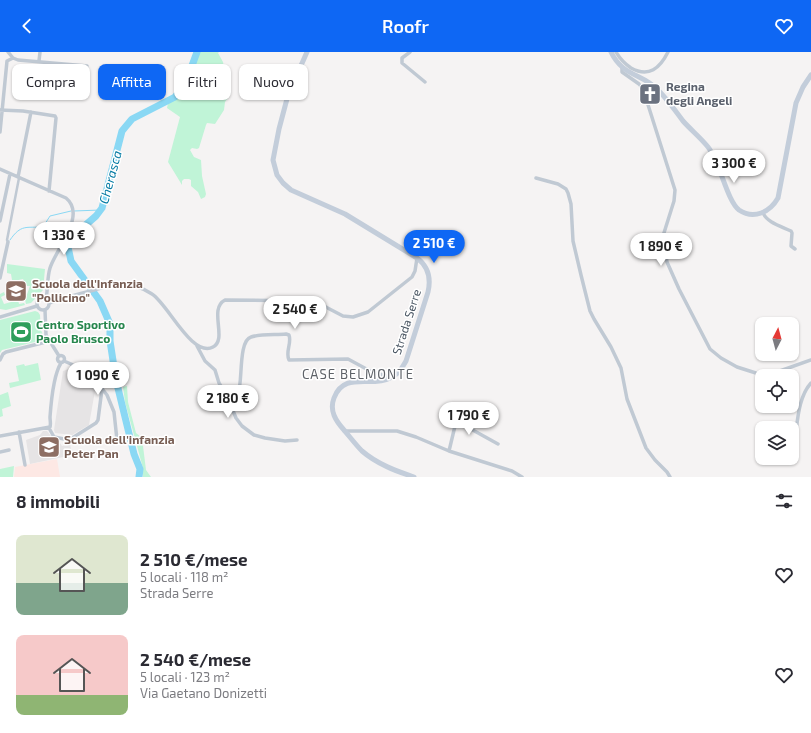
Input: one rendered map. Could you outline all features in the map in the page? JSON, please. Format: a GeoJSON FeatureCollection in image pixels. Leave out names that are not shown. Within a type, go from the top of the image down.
{"type":"FeatureCollection","features":[{"type":"Feature","properties":{"kind":"main road","name":"Strada Serre"},"geometry":{"type":"LineString","coordinates":[[307,52],[288,95],[283,111],[274,154],[274,166],[277,175],[290,190],[344,214],[417,258],[424,264],[427,270],[429,288],[406,361],[401,369],[392,378]]}},
{"type":"Feature","properties":{"kind":"main road"},"geometry":{"type":"LineString","coordinates":[[611,52],[622,68],[657,88],[684,122],[709,148],[732,202],[744,213],[755,215],[773,206],[778,198],[796,103],[803,87],[811,75]]}},
{"type":"Feature","properties":{"kind":"main road"},"geometry":{"type":"LineString","coordinates":[[392,378],[347,383],[335,394],[332,401],[332,409],[334,417],[362,451],[393,470],[414,477]]}},
{"type":"Feature","properties":{"kind":"street"},"geometry":{"type":"LineString","coordinates":[[9,52],[13,58],[28,62],[39,61],[68,64]]}},
{"type":"Feature","properties":{"kind":"street"},"geometry":{"type":"LineString","coordinates":[[39,61],[40,52]]}},
{"type":"Feature","properties":{"kind":"street"},"geometry":{"type":"LineString","coordinates":[[410,52],[402,58],[402,63],[425,82]]}},
{"type":"Feature","properties":{"kind":"street"},"geometry":{"type":"LineString","coordinates":[[616,52],[628,66],[647,73],[651,72],[662,63],[668,52]]}},
{"type":"Feature","properties":{"kind":"street"},"geometry":{"type":"LineString","coordinates":[[0,132],[7,61],[13,58]]}},
{"type":"Feature","properties":{"kind":"street"},"geometry":{"type":"LineString","coordinates":[[622,68],[622,72],[639,84],[643,89],[675,190],[674,201],[663,236],[667,262],[685,302],[710,349],[721,358],[737,367],[759,374],[777,372],[811,360]]}},
{"type":"Feature","properties":{"kind":"street"},"geometry":{"type":"LineString","coordinates":[[1,110],[31,112],[54,116],[56,118],[49,191]]}},
{"type":"Feature","properties":{"kind":"street"},"geometry":{"type":"LineString","coordinates":[[0,278],[8,242],[6,240],[31,112]]}},
{"type":"Feature","properties":{"kind":"street"},"geometry":{"type":"LineString","coordinates":[[0,169],[66,198],[71,203],[73,211],[71,225],[50,268],[46,299],[49,303]]}},
{"type":"Feature","properties":{"kind":"street"},"geometry":{"type":"LineString","coordinates":[[0,221],[10,174]]}},
{"type":"Feature","properties":{"kind":"street"},"geometry":{"type":"LineString","coordinates":[[536,178],[558,184],[566,189],[568,193],[571,204],[573,241],[580,275],[590,311],[619,363],[627,399],[646,448],[670,477]]}},
{"type":"Feature","properties":{"kind":"street"},"geometry":{"type":"LineString","coordinates":[[763,212],[767,219],[791,231],[791,246],[795,250]]}},
{"type":"Feature","properties":{"kind":"street"},"geometry":{"type":"LineString","coordinates":[[49,303],[101,288],[122,284],[136,286],[148,291],[163,303],[185,333],[197,345],[205,349],[213,347],[219,336],[218,307],[222,301],[304,300],[320,304],[343,316],[353,317],[363,315],[412,277],[415,271],[417,258]]}},
{"type":"Feature","properties":{"kind":"street"},"geometry":{"type":"LineString","coordinates":[[37,306],[39,300],[42,298],[46,299]]}},
{"type":"Feature","properties":{"kind":"street"},"geometry":{"type":"LineString","coordinates":[[49,303],[48,308],[45,310],[45,329],[59,356],[63,357],[56,377],[50,418],[51,425],[49,428],[54,437],[69,440],[96,423],[98,420],[102,389]]}},
{"type":"Feature","properties":{"kind":"street"},"geometry":{"type":"LineString","coordinates":[[37,306],[41,310],[45,310]]}},
{"type":"Feature","properties":{"kind":"street"},"geometry":{"type":"LineString","coordinates":[[1,315],[37,306]]}},
{"type":"Feature","properties":{"kind":"street"},"geometry":{"type":"LineString","coordinates":[[230,403],[238,395],[240,389],[242,356],[246,341],[248,338],[254,336],[289,335],[290,338],[287,358],[290,360],[348,359],[372,372],[392,378]]}},
{"type":"Feature","properties":{"kind":"street"},"geometry":{"type":"LineString","coordinates":[[0,360],[6,352],[50,341]]}},
{"type":"Feature","properties":{"kind":"street"},"geometry":{"type":"LineString","coordinates":[[197,345],[202,356],[215,370],[219,383],[227,396],[236,418],[242,426],[254,435],[285,441],[297,440]]}},
{"type":"Feature","properties":{"kind":"street"},"geometry":{"type":"LineString","coordinates":[[62,362],[71,364],[99,384],[107,395],[114,412],[117,440]]}},
{"type":"Feature","properties":{"kind":"street"},"geometry":{"type":"LineString","coordinates":[[798,421],[802,398],[806,388],[811,383]]}},
{"type":"Feature","properties":{"kind":"street"},"geometry":{"type":"LineString","coordinates":[[448,451],[455,426],[460,423],[498,444]]}},
{"type":"Feature","properties":{"kind":"street"},"geometry":{"type":"LineString","coordinates":[[0,436],[44,427],[49,428]]}},
{"type":"Feature","properties":{"kind":"street"},"geometry":{"type":"LineString","coordinates":[[344,430],[397,431],[416,437],[448,451],[512,471],[522,477]]}},
{"type":"Feature","properties":{"kind":"street"},"geometry":{"type":"LineString","coordinates":[[19,432],[25,465]]}},
{"type":"Feature","properties":{"kind":"street"},"geometry":{"type":"LineString","coordinates":[[0,452],[9,450]]}},
{"type":"Feature","properties":{"kind":"shaded area"},"geometry":{"type":"Polygon","coordinates":[[[71,368],[91,380],[96,385],[89,425],[72,435],[55,433],[54,430],[63,371],[71,368]]]}},
{"type":"Feature","properties":{"kind":"shaded area","name":"Scuola dell'infanzia Peter Pan"},"geometry":{"type":"Polygon","coordinates":[[[43,431],[47,431],[55,441],[58,440],[62,446],[70,444],[71,449],[68,456],[30,464],[26,440],[40,435],[43,431]]]}},
{"type":"Feature","properties":{"kind":"shaded area"},"geometry":{"type":"Polygon","coordinates":[[[57,459],[60,477],[14,477],[15,467],[57,459]]]}},
{"type":"Feature","properties":{"kind":"green space"},"geometry":{"type":"Polygon","coordinates":[[[199,52],[219,52],[218,53],[223,64],[194,64],[199,52]]]}},
{"type":"Feature","properties":{"kind":"green space"},"geometry":{"type":"Polygon","coordinates":[[[174,99],[174,100],[226,100],[224,110],[215,124],[207,123],[199,148],[192,148],[190,150],[194,157],[201,160],[202,176],[206,194],[205,197],[201,199],[198,192],[191,186],[191,180],[184,179],[182,181],[182,185],[168,162],[180,117],[167,108],[168,103],[174,99]]]}},
{"type":"Feature","properties":{"kind":"green space"},"geometry":{"type":"Polygon","coordinates":[[[7,264],[45,269],[43,290],[31,303],[26,304],[25,300],[30,286],[26,286],[23,279],[12,280],[11,274],[7,273],[7,264]]]}},
{"type":"Feature","properties":{"kind":"green space"},"geometry":{"type":"Polygon","coordinates":[[[4,292],[5,295],[1,297],[4,304],[18,300],[19,304],[24,303],[25,305],[6,310],[0,309],[0,294],[4,292]]]}},
{"type":"Feature","properties":{"kind":"green space","name":"Centro Sportivo Paolo Brusco"},"geometry":{"type":"Polygon","coordinates":[[[35,311],[40,315],[41,330],[44,338],[43,340],[2,350],[0,353],[0,320],[35,311]]]}},
{"type":"Feature","properties":{"kind":"green space"},"geometry":{"type":"Polygon","coordinates":[[[38,363],[41,380],[10,388],[9,383],[19,381],[16,366],[24,364],[25,366],[38,363]]]}},
{"type":"Feature","properties":{"kind":"green space"},"geometry":{"type":"Polygon","coordinates":[[[127,386],[128,402],[136,433],[142,438],[146,470],[151,477],[143,477],[143,468],[125,402],[123,387],[127,386]]]}},
{"type":"Feature","properties":{"kind":"green space"},"geometry":{"type":"Polygon","coordinates":[[[8,392],[11,406],[2,409],[3,416],[0,417],[0,395],[8,392]]]}},
{"type":"Feature","properties":{"kind":"green space"},"geometry":{"type":"Polygon","coordinates":[[[14,466],[13,477],[0,477],[0,469],[14,466]]]}},
{"type":"Feature","properties":{"kind":"waterway","name":"Cherasca"},"geometry":{"type":"LineString","coordinates":[[139,477],[140,469],[134,454],[116,380],[110,341],[110,324],[100,301],[71,261],[68,247],[74,235],[96,216],[102,208],[122,131],[132,119],[175,97],[186,82],[197,52]]}},
{"type":"Feature","properties":{"kind":"waterway"},"geometry":{"type":"LineString","coordinates":[[74,211],[101,210]]}},
{"type":"Feature","properties":{"kind":"waterway"},"geometry":{"type":"LineString","coordinates":[[10,240],[17,231],[21,229],[28,227],[43,227],[50,216],[71,211]]}},
{"type":"Feature","properties":{"kind":"place","name":"Regina degli Angeli"},"geometry":{"type":"Point","coordinates":[650,94]}},
{"type":"Feature","properties":{"kind":"place","name":"Scuola dell'Infanzia \"Pollicino\""},"geometry":{"type":"Point","coordinates":[16,291]}},
{"type":"Feature","properties":{"kind":"place","name":"Centro Sportivo Paolo Brusco"},"geometry":{"type":"Point","coordinates":[21,332]}},
{"type":"Feature","properties":{"kind":"place","name":"Scuola dell'infanzia Peter Pan"},"geometry":{"type":"Point","coordinates":[49,447]}},
{"type":"Feature","properties":{"kind":"district","name":"CASE BELMONTE"},"geometry":{"type":"Point","coordinates":[358,374]}}]}
